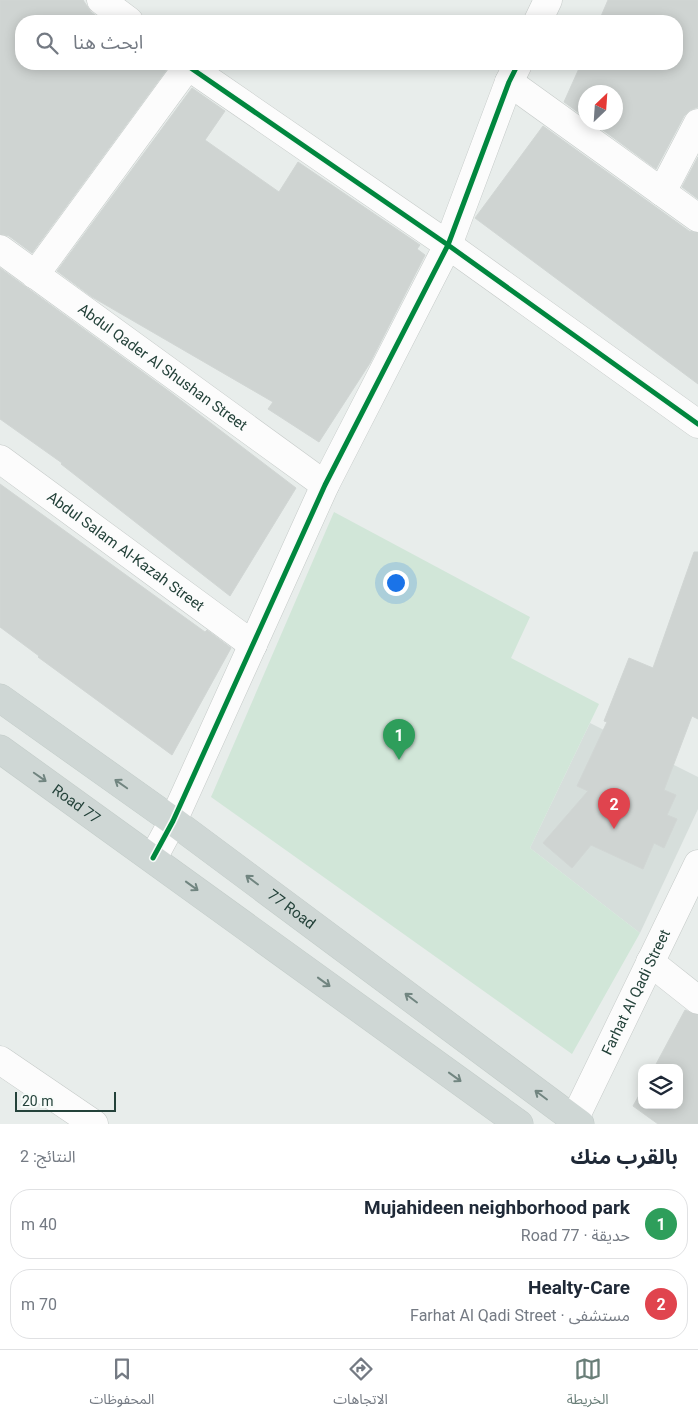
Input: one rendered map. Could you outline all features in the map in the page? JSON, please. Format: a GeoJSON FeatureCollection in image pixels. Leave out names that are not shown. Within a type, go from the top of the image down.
{"type":"FeatureCollection","features":[{"type":"Feature","properties":{"kind":"main road","name":"77 Road"},"geometry":{"type":"LineString","coordinates":[[0,698],[173,821],[577,1122]]}},
{"type":"Feature","properties":{"kind":"main road","name":"Road 77"},"geometry":{"type":"LineString","coordinates":[[0,749],[519,1124]]}},
{"type":"Feature","properties":{"kind":"street"},"geometry":{"type":"LineString","coordinates":[[101,0],[121,15]]}},
{"type":"Feature","properties":{"kind":"street"},"geometry":{"type":"LineString","coordinates":[[541,15],[548,0]]}},
{"type":"Feature","properties":{"kind":"street"},"geometry":{"type":"LineString","coordinates":[[35,275],[182,70]]}},
{"type":"Feature","properties":{"kind":"street"},"geometry":{"type":"LineString","coordinates":[[193,70],[448,246],[698,424]]}},
{"type":"Feature","properties":{"kind":"street"},"geometry":{"type":"LineString","coordinates":[[153,858],[173,821],[325,486],[448,246],[514,73],[662,192],[698,218]]}},
{"type":"Feature","properties":{"kind":"street"},"geometry":{"type":"LineString","coordinates":[[662,192],[698,124]]}},
{"type":"Feature","properties":{"kind":"street","name":"Abdul Qader Al Shushan Street"},"geometry":{"type":"LineString","coordinates":[[0,249],[325,486]]}},
{"type":"Feature","properties":{"kind":"street","name":"Abdul Salam Al-Kazah Street"},"geometry":{"type":"LineString","coordinates":[[0,458],[252,645]]}},
{"type":"Feature","properties":{"kind":"street","name":"Farhat Al Qadi Street"},"geometry":{"type":"LineString","coordinates":[[577,1122],[650,962],[698,864]]}},
{"type":"Feature","properties":{"kind":"street"},"geometry":{"type":"LineString","coordinates":[[650,962],[698,1000]]}},
{"type":"Feature","properties":{"kind":"street"},"geometry":{"type":"LineString","coordinates":[[0,1060],[94,1124]]}},
{"type":"Feature","properties":{"kind":"shaded area"},"geometry":{"type":"Polygon","coordinates":[[[590,723],[698,777],[698,809],[640,933],[530,848],[590,723]]]}},
{"type":"Feature","properties":{"kind":"green space"},"geometry":{"type":"Polygon","coordinates":[[[334,512],[530,617],[511,658],[599,704],[530,848],[640,933],[572,1054],[211,797],[334,512]]]}},
{"type":"Feature","properties":{"kind":"building"},"geometry":{"type":"Polygon","coordinates":[[[0,0],[83,0],[95,15],[15,15],[15,70],[166,70],[32,253],[9,236],[0,234],[0,0]]]}},
{"type":"Feature","properties":{"kind":"building"},"geometry":{"type":"Polygon","coordinates":[[[608,0],[698,0],[698,107],[690,110],[684,116],[656,169],[603,130],[623,130],[623,85],[578,85],[578,112],[564,102],[578,70],[683,70],[683,15],[602,15],[608,0]]]}},
{"type":"Feature","properties":{"kind":"building"},"geometry":{"type":"Polygon","coordinates":[[[192,88],[225,111],[205,140],[279,192],[298,162],[420,245],[417,249],[425,255],[370,363],[319,442],[268,409],[273,402],[92,297],[57,271],[192,88]]]}},
{"type":"Feature","properties":{"kind":"building"},"geometry":{"type":"Polygon","coordinates":[[[543,126],[689,231],[698,233],[698,384],[475,218],[543,126]]]}},
{"type":"Feature","properties":{"kind":"building"},"geometry":{"type":"Polygon","coordinates":[[[698,157],[698,199],[682,187],[698,157]]]}},
{"type":"Feature","properties":{"kind":"building"},"geometry":{"type":"Polygon","coordinates":[[[0,268],[170,392],[296,488],[230,596],[62,463],[0,419],[0,268]]]}},
{"type":"Feature","properties":{"kind":"building"},"geometry":{"type":"Polygon","coordinates":[[[0,484],[205,632],[207,630],[231,648],[172,755],[0,627],[0,484]]]}},
{"type":"Feature","properties":{"kind":"building"},"geometry":{"type":"Polygon","coordinates":[[[694,552],[698,552],[698,719],[692,716],[664,790],[676,795],[667,815],[677,819],[664,848],[654,843],[643,869],[591,845],[572,868],[543,843],[588,791],[577,786],[607,722],[604,721],[629,658],[653,668],[694,552]]]}},
{"type":"Feature","properties":{"kind":"building"},"geometry":{"type":"Polygon","coordinates":[[[685,1010],[698,1015],[698,1124],[658,1124],[633,1106],[638,1097],[638,1109],[683,1109],[683,1064],[656,1064],[685,1010]]]}},
{"type":"Feature","properties":{"kind":"cycle path"},"geometry":{"type":"LineString","coordinates":[[194,70],[448,245],[698,424]]}},
{"type":"Feature","properties":{"kind":"cycle path"},"geometry":{"type":"LineString","coordinates":[[153,858],[173,821],[325,485],[448,245],[515,70]]}},
{"type":"Feature","properties":{"kind":"place","name":"Mujahideen neighborhood park"},"geometry":{"type":"Point","coordinates":[399,760]}},
{"type":"Feature","properties":{"kind":"place","name":"Healty-Care"},"geometry":{"type":"Point","coordinates":[614,829]}}]}
